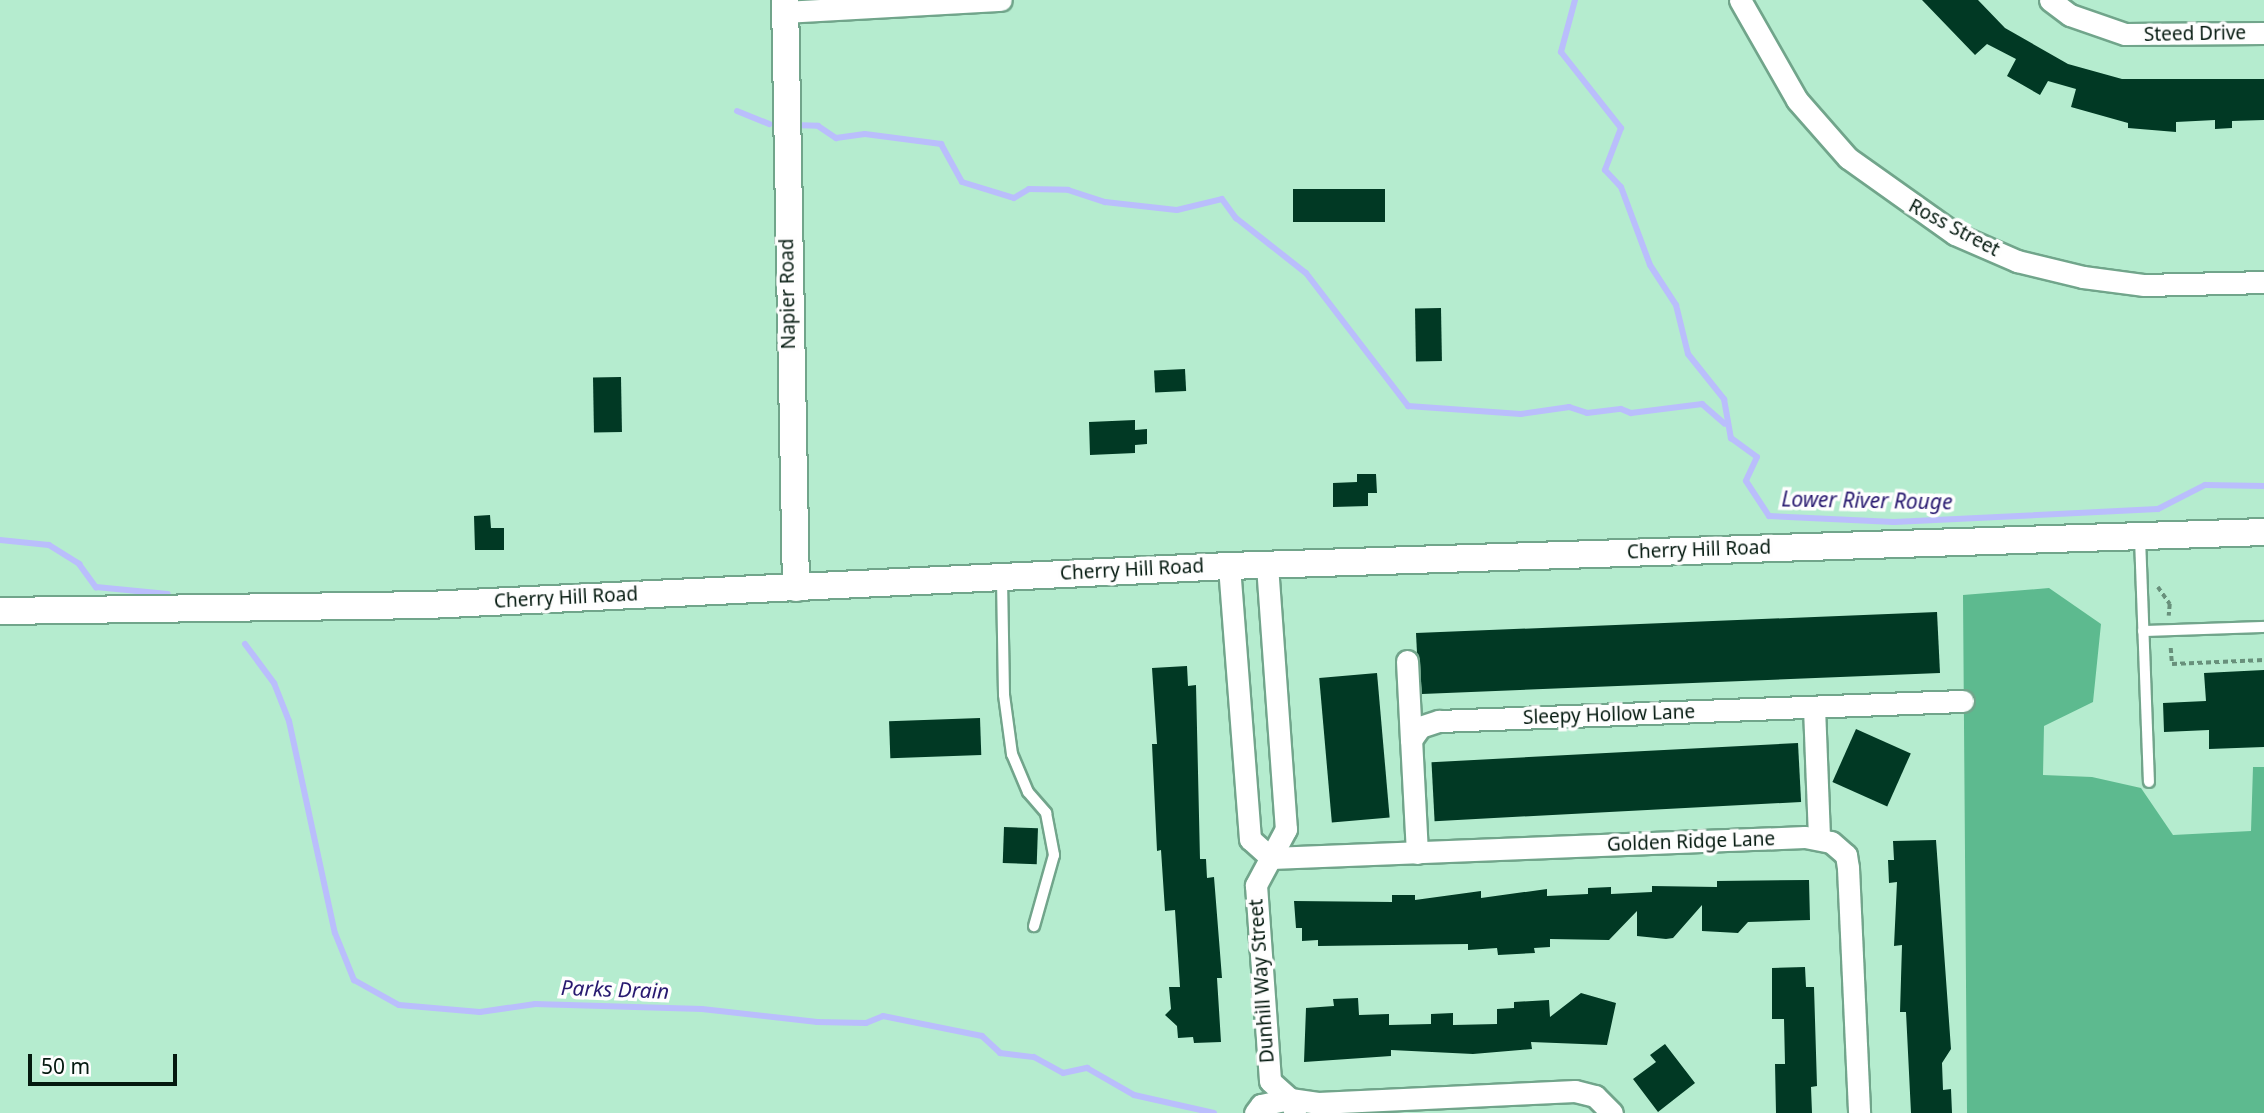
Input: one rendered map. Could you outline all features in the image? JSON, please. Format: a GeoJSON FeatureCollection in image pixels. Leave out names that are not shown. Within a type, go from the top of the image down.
{"type":"FeatureCollection","features":[{"type":"Feature","properties":{"kind":"street"},"geometry":{"type":"LineString","coordinates":[[785,6],[1001,0]]}},
{"type":"Feature","properties":{"kind":"street","name":"Ross Street"},"geometry":{"type":"LineString","coordinates":[[1740,0],[1797,100],[1848,158],[1955,234],[2017,261],[2083,277],[2144,285],[2264,282]]}},
{"type":"Feature","properties":{"kind":"street","name":"Steed Drive"},"geometry":{"type":"LineString","coordinates":[[2050,0],[2070,15],[2125,34],[2264,33]]}},
{"type":"Feature","properties":{"kind":"street","name":"Napier Road"},"geometry":{"type":"LineString","coordinates":[[785,6],[796,588]]}},
{"type":"Feature","properties":{"kind":"street","name":"Cherry Hill Road"},"geometry":{"type":"LineString","coordinates":[[0,611],[428,605],[1229,566],[2264,532]]}},
{"type":"Feature","properties":{"kind":"street","name":"Dunhill Way Street"},"geometry":{"type":"LineString","coordinates":[[1267,565],[1286,829],[1255,885],[1270,1081],[1293,1106]]}},
{"type":"Feature","properties":{"kind":"street"},"geometry":{"type":"LineString","coordinates":[[1229,566],[1250,839],[1271,858]]}},
{"type":"Feature","properties":{"kind":"street"},"geometry":{"type":"LineString","coordinates":[[1406,661],[1417,853]]}},
{"type":"Feature","properties":{"kind":"street","name":"Sleepy Hollow Lane"},"geometry":{"type":"LineString","coordinates":[[1411,740],[1420,727],[1439,721],[1963,701]]}},
{"type":"Feature","properties":{"kind":"street"},"geometry":{"type":"LineString","coordinates":[[1814,707],[1818,838],[1837,845],[1848,862],[1858,1113]]}},
{"type":"Feature","properties":{"kind":"street"},"geometry":{"type":"LineString","coordinates":[[1241,726],[1279,723]]}},
{"type":"Feature","properties":{"kind":"street","name":"Golden Ridge Lane"},"geometry":{"type":"LineString","coordinates":[[1271,858],[1818,838]]}},
{"type":"Feature","properties":{"kind":"street"},"geometry":{"type":"LineString","coordinates":[[1255,1113],[1261,1105],[1293,1106],[1318,1102],[1576,1091],[1595,1096],[1612,1113]]}},
{"type":"Feature","properties":{"kind":"lane"},"geometry":{"type":"LineString","coordinates":[[2140,538],[2150,782]]}},
{"type":"Feature","properties":{"kind":"lane"},"geometry":{"type":"LineString","coordinates":[[1002,576],[1003,669],[1012,754],[1028,792],[1046,813],[1054,855],[1034,926]]}},
{"type":"Feature","properties":{"kind":"lane"},"geometry":{"type":"LineString","coordinates":[[2143,631],[2264,627]]}},
{"type":"Feature","properties":{"kind":"path"},"geometry":{"type":"LineString","coordinates":[[2157,582],[2169,616]]}},
{"type":"Feature","properties":{"kind":"path"},"geometry":{"type":"LineString","coordinates":[[2171,648],[2172,664],[2264,660]]}},
{"type":"Feature","properties":{"kind":"green space"},"geometry":{"type":"Polygon","coordinates":[[[2049,588],[2101,624],[2093,702],[2044,726],[2043,775],[2092,777],[2141,788],[2173,835],[2251,831],[2253,767],[2264,767],[2264,1113],[1967,1113],[1963,595],[2049,588]]]}},
{"type":"Feature","properties":{"kind":"building"},"geometry":{"type":"Polygon","coordinates":[[[1922,0],[1978,0],[2005,28],[2068,64],[2122,79],[2264,79],[2264,120],[2232,121],[2232,128],[2215,129],[2215,120],[2176,122],[2176,132],[2128,128],[2128,123],[2071,107],[2076,89],[2048,81],[2040,95],[2007,76],[2016,59],[1987,44],[1975,55],[1922,0]]]}},
{"type":"Feature","properties":{"kind":"building"},"geometry":{"type":"Polygon","coordinates":[[[1293,189],[1385,189],[1385,222],[1293,222],[1293,189]]]}},
{"type":"Feature","properties":{"kind":"building"},"geometry":{"type":"Polygon","coordinates":[[[1415,308],[1441,308],[1442,361],[1416,361],[1415,308]]]}},
{"type":"Feature","properties":{"kind":"building"},"geometry":{"type":"Polygon","coordinates":[[[1185,369],[1186,391],[1155,393],[1154,371],[1185,369]]]}},
{"type":"Feature","properties":{"kind":"building"},"geometry":{"type":"Polygon","coordinates":[[[593,377],[621,377],[622,432],[594,432],[593,377]]]}},
{"type":"Feature","properties":{"kind":"building"},"geometry":{"type":"Polygon","coordinates":[[[1135,420],[1135,430],[1147,429],[1147,444],[1135,445],[1135,453],[1090,455],[1089,422],[1135,420]]]}},
{"type":"Feature","properties":{"kind":"building"},"geometry":{"type":"Polygon","coordinates":[[[1357,474],[1376,474],[1377,493],[1368,493],[1368,506],[1333,507],[1333,483],[1357,482],[1357,474]]]}},
{"type":"Feature","properties":{"kind":"building"},"geometry":{"type":"Polygon","coordinates":[[[490,515],[491,528],[504,528],[504,550],[475,550],[474,516],[490,515]]]}},
{"type":"Feature","properties":{"kind":"building"},"geometry":{"type":"Polygon","coordinates":[[[1937,612],[1940,673],[1422,694],[1417,653],[1416,633],[1937,612]]]}},
{"type":"Feature","properties":{"kind":"building"},"geometry":{"type":"Polygon","coordinates":[[[1187,666],[1188,686],[1196,685],[1200,859],[1206,859],[1207,878],[1214,877],[1222,978],[1217,978],[1221,1042],[1194,1043],[1193,1037],[1178,1038],[1177,1026],[1165,1015],[1171,1009],[1169,987],[1180,987],[1175,910],[1165,911],[1161,850],[1157,851],[1152,744],[1157,744],[1152,668],[1187,666]]]}},
{"type":"Feature","properties":{"kind":"building"},"geometry":{"type":"Polygon","coordinates":[[[2264,670],[2264,747],[2209,749],[2209,730],[2164,732],[2163,703],[2206,701],[2204,673],[2264,670]]]}},
{"type":"Feature","properties":{"kind":"building"},"geometry":{"type":"Polygon","coordinates":[[[1377,673],[1390,817],[1332,823],[1319,678],[1377,673]]]}},
{"type":"Feature","properties":{"kind":"building"},"geometry":{"type":"Polygon","coordinates":[[[980,718],[981,755],[890,758],[889,721],[980,718]]]}},
{"type":"Feature","properties":{"kind":"building"},"geometry":{"type":"Polygon","coordinates":[[[1856,729],[1911,753],[1887,806],[1832,782],[1856,729]]]}},
{"type":"Feature","properties":{"kind":"building"},"geometry":{"type":"Polygon","coordinates":[[[1798,743],[1801,802],[1435,821],[1432,762],[1798,743]]]}},
{"type":"Feature","properties":{"kind":"building"},"geometry":{"type":"Polygon","coordinates":[[[1004,827],[1038,828],[1037,864],[1003,863],[1004,827]]]}},
{"type":"Feature","properties":{"kind":"building"},"geometry":{"type":"Polygon","coordinates":[[[1936,840],[1951,1049],[1942,1063],[1943,1090],[1951,1089],[1952,1113],[1911,1113],[1906,1012],[1900,1012],[1902,945],[1894,946],[1897,882],[1889,883],[1888,860],[1894,860],[1893,841],[1936,840]]]}},
{"type":"Feature","properties":{"kind":"building"},"geometry":{"type":"Polygon","coordinates":[[[1809,880],[1810,920],[1748,922],[1738,933],[1702,931],[1702,905],[1673,938],[1666,939],[1637,936],[1637,911],[1609,940],[1550,939],[1550,947],[1534,948],[1535,953],[1498,955],[1497,948],[1468,950],[1468,944],[1318,946],[1318,940],[1302,941],[1302,928],[1296,928],[1294,901],[1392,902],[1392,895],[1415,895],[1415,900],[1481,891],[1481,898],[1547,889],[1547,896],[1588,894],[1588,888],[1611,887],[1611,894],[1652,892],[1652,886],[1717,887],[1717,881],[1809,880]]]}},
{"type":"Feature","properties":{"kind":"building"},"geometry":{"type":"Polygon","coordinates":[[[1805,967],[1806,987],[1814,987],[1817,1086],[1811,1087],[1812,1113],[1776,1113],[1775,1064],[1785,1064],[1784,1019],[1772,1019],[1772,968],[1805,967]]]}},
{"type":"Feature","properties":{"kind":"building"},"geometry":{"type":"Polygon","coordinates":[[[1581,993],[1616,1003],[1607,1045],[1531,1042],[1532,1049],[1473,1054],[1391,1050],[1391,1056],[1304,1062],[1306,1008],[1334,1006],[1333,999],[1358,998],[1359,1015],[1389,1014],[1389,1025],[1431,1024],[1431,1014],[1453,1013],[1453,1025],[1497,1024],[1497,1009],[1514,1008],[1514,1002],[1549,1000],[1550,1017],[1581,993]]]}},
{"type":"Feature","properties":{"kind":"building"},"geometry":{"type":"Polygon","coordinates":[[[1665,1044],[1695,1083],[1658,1112],[1633,1079],[1656,1062],[1650,1055],[1665,1044]]]}},
{"type":"Feature","properties":{"kind":"waterway","name":"Lower River Rouge"},"geometry":{"type":"LineString","coordinates":[[1575,0],[1561,52],[1621,128],[1605,170],[1621,187],[1650,265],[1676,305],[1688,354],[1724,399],[1731,438],[1757,457],[1746,481],[1769,516],[1894,522],[2158,509],[2205,485],[2264,486]]}},
{"type":"Feature","properties":{"kind":"waterway"},"geometry":{"type":"LineString","coordinates":[[737,111],[770,124]]}},
{"type":"Feature","properties":{"kind":"waterway"},"geometry":{"type":"LineString","coordinates":[[794,125],[818,126],[836,138],[865,134],[941,144],[962,182],[1014,198],[1029,189],[1068,190],[1105,202],[1177,210],[1222,199],[1236,218],[1306,273],[1408,406],[1521,414],[1569,407],[1587,413],[1621,409],[1631,413],[1702,404],[1725,424]]}},
{"type":"Feature","properties":{"kind":"waterway","name":"Parks Drain"},"geometry":{"type":"LineString","coordinates":[[0,540],[49,545],[79,564],[96,587],[168,594]]}},
{"type":"Feature","properties":{"kind":"waterway","name":"Parks Drain"},"geometry":{"type":"LineString","coordinates":[[245,644],[274,683],[289,721],[335,933],[354,980],[399,1005],[480,1012],[535,1004],[702,1009],[817,1022],[866,1023],[883,1016],[982,1036],[1000,1053],[1034,1057],[1063,1073],[1087,1068],[1134,1095],[1214,1113]]}}]}
